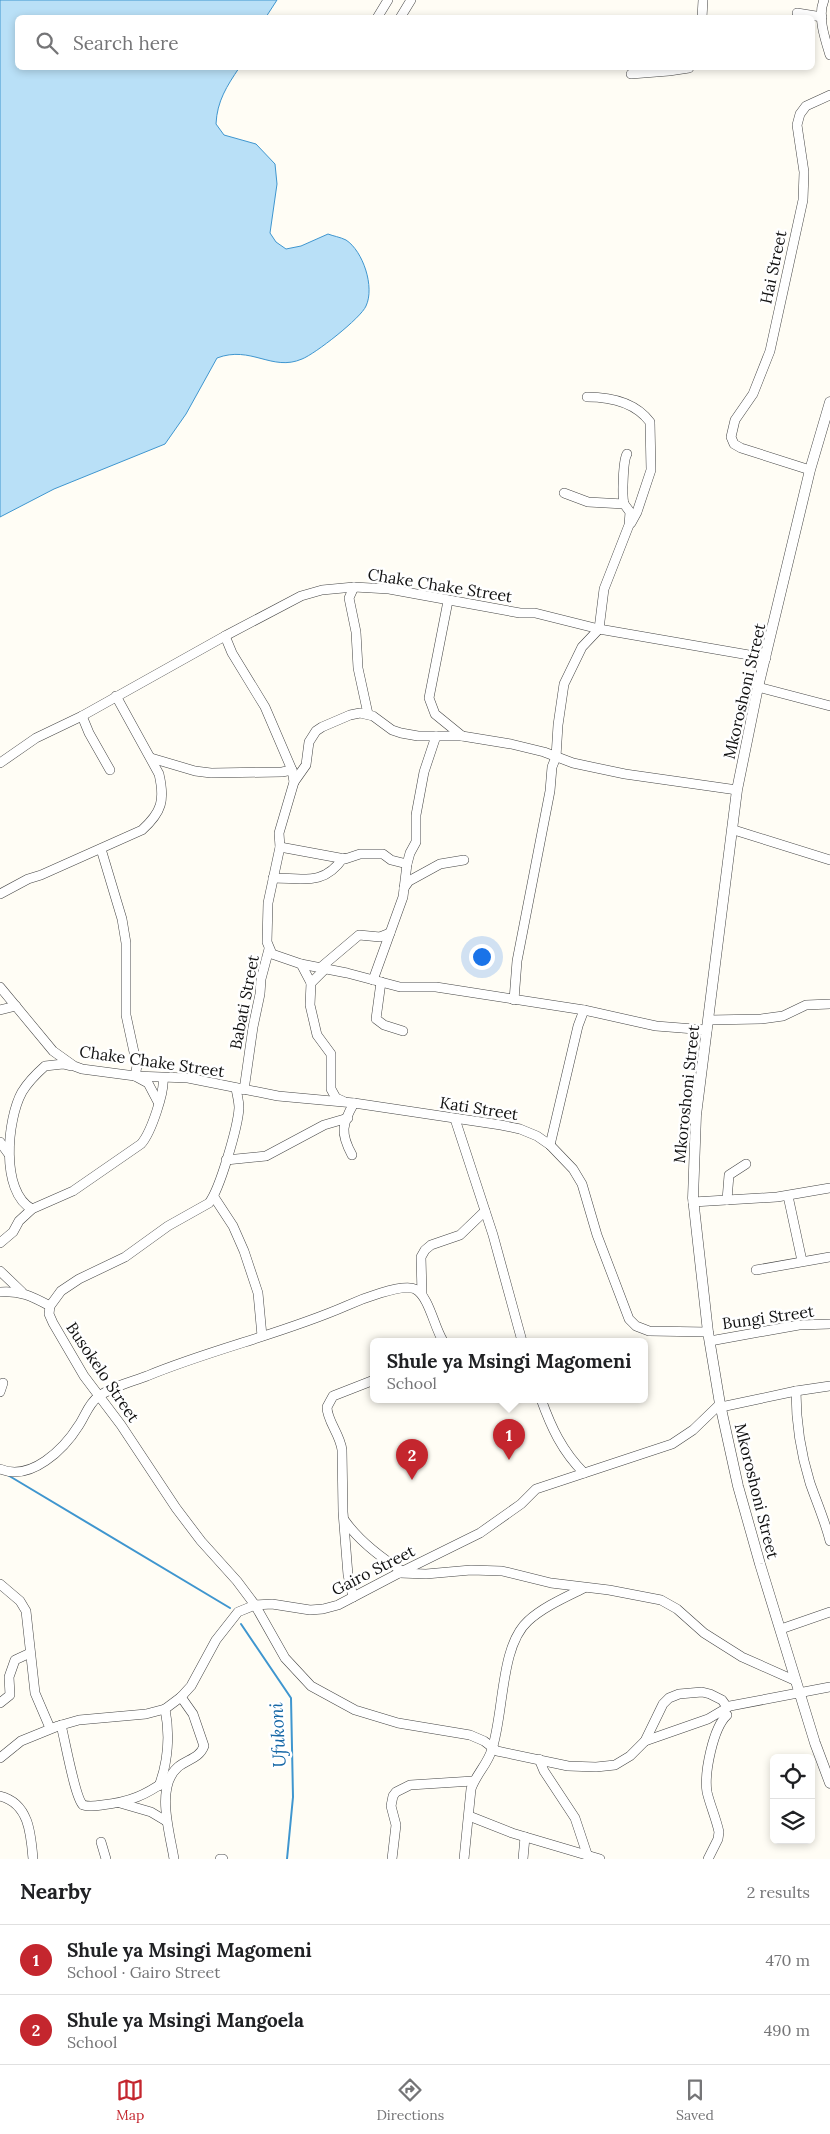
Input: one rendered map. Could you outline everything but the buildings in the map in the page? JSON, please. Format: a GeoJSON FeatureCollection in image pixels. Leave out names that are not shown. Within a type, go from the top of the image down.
{"type":"FeatureCollection","features":[{"type":"Feature","properties":{"kind":"street"},"geometry":{"type":"LineString","coordinates":[[379,15],[388,0]]}},
{"type":"Feature","properties":{"kind":"street"},"geometry":{"type":"LineString","coordinates":[[402,15],[411,0]]}},
{"type":"Feature","properties":{"kind":"street"},"geometry":{"type":"LineString","coordinates":[[702,15],[703,0]]}},
{"type":"Feature","properties":{"kind":"street"},"geometry":{"type":"LineString","coordinates":[[820,2],[823,30],[830,55]]}},
{"type":"Feature","properties":{"kind":"street"},"geometry":{"type":"LineString","coordinates":[[797,13],[810,15]]}},
{"type":"Feature","properties":{"kind":"street"},"geometry":{"type":"LineString","coordinates":[[815,16],[822,17]]}},
{"type":"Feature","properties":{"kind":"street"},"geometry":{"type":"LineString","coordinates":[[631,74],[676,70]]}},
{"type":"Feature","properties":{"kind":"street","name":"Hai Street"},"geometry":{"type":"LineString","coordinates":[[810,470],[741,448],[732,442],[732,430],[760,380],[770,350],[803,200],[804,172],[797,125],[800,114],[806,106],[830,95]]}},
{"type":"Feature","properties":{"kind":"street"},"geometry":{"type":"LineString","coordinates":[[514,1000],[517,961],[550,791],[552,767],[556,757],[558,724],[564,684],[582,647],[599,629],[604,589],[629,525],[637,512],[651,470],[650,422],[644,414],[629,405],[608,398],[587,397]]}},
{"type":"Feature","properties":{"kind":"street","name":"Mkoroshoni Street"},"geometry":{"type":"LineString","coordinates":[[830,402],[810,470],[758,686],[738,790],[696,1115],[693,1202],[709,1337],[720,1406],[738,1486],[799,1692],[830,1783]]}},
{"type":"Feature","properties":{"kind":"street"},"geometry":{"type":"LineString","coordinates":[[627,454],[623,466],[625,477],[622,495],[624,504],[629,510],[629,525]]}},
{"type":"Feature","properties":{"kind":"street"},"geometry":{"type":"LineString","coordinates":[[564,493],[588,502],[624,504]]}},
{"type":"Feature","properties":{"kind":"street"},"geometry":{"type":"LineString","coordinates":[[354,587],[349,598],[356,632],[358,668],[368,714]]}},
{"type":"Feature","properties":{"kind":"street","name":"Chake Chake Street"},"geometry":{"type":"LineString","coordinates":[[0,763],[36,738],[82,716],[225,636],[301,596],[322,590],[354,587],[389,588],[448,601],[520,613],[535,613],[599,629],[766,658]]}},
{"type":"Feature","properties":{"kind":"street"},"geometry":{"type":"LineString","coordinates":[[448,601],[429,698],[436,714],[462,736]]}},
{"type":"Feature","properties":{"kind":"street"},"geometry":{"type":"LineString","coordinates":[[225,636],[232,653],[265,707],[292,770],[294,782]]}},
{"type":"Feature","properties":{"kind":"street"},"geometry":{"type":"LineString","coordinates":[[758,686],[830,706]]}},
{"type":"Feature","properties":{"kind":"street"},"geometry":{"type":"LineString","coordinates":[[0,894],[28,879],[142,830],[159,811],[162,787],[159,774],[152,758],[116,696]]}},
{"type":"Feature","properties":{"kind":"street"},"geometry":{"type":"LineString","coordinates":[[294,782],[306,765],[309,742],[316,732],[322,727],[350,715],[368,714],[392,730],[418,736],[462,736],[524,746],[584,766],[654,780],[738,790]]}},
{"type":"Feature","properties":{"kind":"street"},"geometry":{"type":"LineString","coordinates":[[82,716],[89,733],[110,770]]}},
{"type":"Feature","properties":{"kind":"street"},"geometry":{"type":"LineString","coordinates":[[403,1031],[384,1025],[376,1019],[377,981],[404,888],[410,853],[416,842],[418,803],[424,772],[436,736]]}},
{"type":"Feature","properties":{"kind":"street"},"geometry":{"type":"LineString","coordinates":[[152,758],[195,771],[211,773],[282,772],[292,770]]}},
{"type":"Feature","properties":{"kind":"street","name":"Babati Street"},"geometry":{"type":"LineString","coordinates":[[240,1089],[260,994],[261,979],[269,949],[267,936],[268,903],[280,847],[279,834],[294,782]]}},
{"type":"Feature","properties":{"kind":"street"},"geometry":{"type":"LineString","coordinates":[[734,830],[830,860]]}},
{"type":"Feature","properties":{"kind":"street"},"geometry":{"type":"LineString","coordinates":[[280,847],[343,858],[360,854],[383,854],[392,860],[407,864]]}},
{"type":"Feature","properties":{"kind":"street"},"geometry":{"type":"LineString","coordinates":[[100,849],[122,919],[125,938],[126,1015],[137,1066],[135,1076],[148,1084],[158,1102]]}},
{"type":"Feature","properties":{"kind":"street"},"geometry":{"type":"LineString","coordinates":[[273,878],[323,877],[334,871],[343,858]]}},
{"type":"Feature","properties":{"kind":"street"},"geometry":{"type":"LineString","coordinates":[[404,888],[409,881],[440,864],[464,860]]}},
{"type":"Feature","properties":{"kind":"street"},"geometry":{"type":"LineString","coordinates":[[310,983],[322,968],[359,935],[378,937],[390,933]]}},
{"type":"Feature","properties":{"kind":"street"},"geometry":{"type":"LineString","coordinates":[[269,949],[275,956],[301,964],[400,987],[436,987],[584,1010],[656,1026],[708,1025],[776,1017],[783,1016],[806,1005],[830,1004]]}},
{"type":"Feature","properties":{"kind":"street"},"geometry":{"type":"LineString","coordinates":[[301,964],[310,983],[310,1005],[317,1035],[331,1054],[331,1089],[336,1098],[344,1102]]}},
{"type":"Feature","properties":{"kind":"street"},"geometry":{"type":"LineString","coordinates":[[0,988],[0,998]]}},
{"type":"Feature","properties":{"kind":"street","name":"Chake Chake Street"},"geometry":{"type":"LineString","coordinates":[[0,988],[53,1051],[74,1066],[135,1076],[188,1078],[240,1089]]}},
{"type":"Feature","properties":{"kind":"street"},"geometry":{"type":"LineString","coordinates":[[0,1010],[16,1006]]}},
{"type":"Feature","properties":{"kind":"street"},"geometry":{"type":"LineString","coordinates":[[550,1144],[578,1026],[584,1010]]}},
{"type":"Feature","properties":{"kind":"street"},"geometry":{"type":"LineString","coordinates":[[32,1209],[25,1204],[16,1190],[10,1170],[8,1153],[13,1115],[20,1096],[29,1082],[48,1064],[74,1066]]}},
{"type":"Feature","properties":{"kind":"street"},"geometry":{"type":"LineString","coordinates":[[0,1243],[9,1237],[19,1221],[32,1209],[73,1191],[109,1164],[137,1148],[149,1134],[164,1088],[163,1078]]}},
{"type":"Feature","properties":{"kind":"street"},"geometry":{"type":"LineString","coordinates":[[0,1292],[12,1290],[50,1306],[61,1291],[79,1279],[125,1257],[168,1226],[206,1206],[214,1197],[226,1160],[239,1106],[240,1089]]}},
{"type":"Feature","properties":{"kind":"street","name":"Kati Street"},"geometry":{"type":"LineString","coordinates":[[240,1089],[278,1096],[354,1103],[520,1129],[537,1136],[550,1144],[565,1159],[582,1184],[597,1236],[629,1319],[636,1326],[649,1332],[709,1337]]}},
{"type":"Feature","properties":{"kind":"street"},"geometry":{"type":"LineString","coordinates":[[352,1155],[343,1138],[343,1128],[354,1103]]}},
{"type":"Feature","properties":{"kind":"street"},"geometry":{"type":"LineString","coordinates":[[226,1160],[266,1156],[324,1125],[348,1118]]}},
{"type":"Feature","properties":{"kind":"street"},"geometry":{"type":"LineString","coordinates":[[455,1119],[485,1210],[521,1338]]}},
{"type":"Feature","properties":{"kind":"street"},"geometry":{"type":"LineString","coordinates":[[0,1142],[8,1153]]}},
{"type":"Feature","properties":{"kind":"street"},"geometry":{"type":"LineString","coordinates":[[727,1200],[729,1175],[746,1164]]}},
{"type":"Feature","properties":{"kind":"street"},"geometry":{"type":"LineString","coordinates":[[693,1202],[788,1196],[830,1188]]}},
{"type":"Feature","properties":{"kind":"street"},"geometry":{"type":"LineString","coordinates":[[788,1196],[802,1261]]}},
{"type":"Feature","properties":{"kind":"street"},"geometry":{"type":"LineString","coordinates":[[214,1197],[233,1226],[244,1251],[258,1293],[262,1336]]}},
{"type":"Feature","properties":{"kind":"street"},"geometry":{"type":"LineString","coordinates":[[441,1338],[422,1294],[421,1257],[424,1250],[431,1245],[460,1235],[485,1210]]}},
{"type":"Feature","properties":{"kind":"street"},"geometry":{"type":"LineString","coordinates":[[756,1270],[830,1257]]}},
{"type":"Feature","properties":{"kind":"street"},"geometry":{"type":"LineString","coordinates":[[0,1271],[22,1293]]}},
{"type":"Feature","properties":{"kind":"street"},"geometry":{"type":"LineString","coordinates":[[0,1469],[11,1472],[27,1471],[56,1452],[72,1435],[100,1395],[163,1369],[323,1316],[361,1299],[395,1290],[412,1288],[422,1294]]}},
{"type":"Feature","properties":{"kind":"street","name":"Busokelo Street"},"geometry":{"type":"LineString","coordinates":[[50,1306],[51,1319],[84,1376],[100,1395],[176,1508],[255,1604],[285,1658],[311,1686],[354,1710],[398,1723],[470,1736],[484,1741],[493,1748],[568,1766],[596,1767],[615,1765],[636,1751],[646,1741]]}},
{"type":"Feature","properties":{"kind":"street","name":"Bungi Street"},"geometry":{"type":"LineString","coordinates":[[709,1337],[799,1325],[830,1324]]}},
{"type":"Feature","properties":{"kind":"street"},"geometry":{"type":"LineString","coordinates":[[353,1597],[348,1575],[341,1445],[327,1407],[333,1396],[370,1382]]}},
{"type":"Feature","properties":{"kind":"street"},"geometry":{"type":"LineString","coordinates":[[720,1406],[830,1386]]}},
{"type":"Feature","properties":{"kind":"street"},"geometry":{"type":"LineString","coordinates":[[796,1391],[797,1414],[810,1481],[825,1518],[830,1541]]}},
{"type":"Feature","properties":{"kind":"street"},"geometry":{"type":"LineString","coordinates":[[543,1403],[563,1449],[584,1473]]}},
{"type":"Feature","properties":{"kind":"street","name":"Gairo Street"},"geometry":{"type":"LineString","coordinates":[[255,1604],[323,1609],[338,1605],[480,1533],[521,1504],[536,1489],[672,1444],[693,1430],[720,1406]]}},
{"type":"Feature","properties":{"kind":"street"},"geometry":{"type":"LineString","coordinates":[[344,1521],[359,1539],[401,1572],[426,1574],[471,1570],[502,1571],[547,1582],[618,1591],[661,1600],[742,1657],[796,1680]]}},
{"type":"Feature","properties":{"kind":"street"},"geometry":{"type":"LineString","coordinates":[[0,1584],[24,1606],[28,1624],[35,1693],[50,1728]]}},
{"type":"Feature","properties":{"kind":"street"},"geometry":{"type":"LineString","coordinates":[[464,1859],[471,1789],[473,1781],[486,1764],[493,1748],[508,1662],[519,1631],[528,1620],[565,1597],[584,1588]]}},
{"type":"Feature","properties":{"kind":"street"},"geometry":{"type":"LineString","coordinates":[[0,1758],[21,1741],[50,1728],[80,1720],[146,1714],[165,1709],[181,1697],[191,1686],[216,1640],[238,1612],[255,1604]]}},
{"type":"Feature","properties":{"kind":"street"},"geometry":{"type":"LineString","coordinates":[[781,1628],[830,1612]]}},
{"type":"Feature","properties":{"kind":"street"},"geometry":{"type":"LineString","coordinates":[[0,1703],[10,1695],[9,1677],[15,1660],[30,1653]]}},
{"type":"Feature","properties":{"kind":"street"},"geometry":{"type":"LineString","coordinates":[[646,1741],[727,1711],[799,1692],[830,1687]]}},
{"type":"Feature","properties":{"kind":"street"},"geometry":{"type":"LineString","coordinates":[[646,1741],[663,1704],[669,1698],[679,1694],[702,1692],[710,1694],[722,1700],[727,1711]]}},
{"type":"Feature","properties":{"kind":"street"},"geometry":{"type":"LineString","coordinates":[[61,1725],[75,1789],[81,1804],[87,1806],[118,1803],[144,1795],[158,1786],[168,1779],[180,1765],[198,1756],[204,1746],[193,1714],[181,1697]]}},
{"type":"Feature","properties":{"kind":"street"},"geometry":{"type":"LineString","coordinates":[[158,1786],[162,1776],[169,1734],[165,1709]]}},
{"type":"Feature","properties":{"kind":"street"},"geometry":{"type":"LineString","coordinates":[[708,1859],[718,1839],[719,1832],[707,1791],[707,1778],[714,1737],[727,1711]]}},
{"type":"Feature","properties":{"kind":"street"},"geometry":{"type":"LineString","coordinates":[[539,1759],[544,1771],[575,1818],[587,1854]]}},
{"type":"Feature","properties":{"kind":"street"},"geometry":{"type":"LineString","coordinates":[[168,1779],[166,1821],[174,1859]]}},
{"type":"Feature","properties":{"kind":"street"},"geometry":{"type":"LineString","coordinates":[[392,1859],[396,1825],[392,1806],[393,1796],[396,1792],[410,1785],[473,1781]]}},
{"type":"Feature","properties":{"kind":"street"},"geometry":{"type":"LineString","coordinates":[[0,1796],[12,1800],[24,1813],[34,1859]]}},
{"type":"Feature","properties":{"kind":"street"},"geometry":{"type":"LineString","coordinates":[[118,1803],[155,1813],[166,1821]]}},
{"type":"Feature","properties":{"kind":"street"},"geometry":{"type":"LineString","coordinates":[[469,1816],[525,1837],[600,1859]]}},
{"type":"Feature","properties":{"kind":"street"},"geometry":{"type":"LineString","coordinates":[[522,1859],[525,1837]]}},
{"type":"Feature","properties":{"kind":"street"},"geometry":{"type":"LineString","coordinates":[[101,1842],[106,1859]]}},
{"type":"Feature","properties":{"kind":"water"},"geometry":{"type":"Polygon","coordinates":[[[0,0],[277,0],[267,15],[15,15],[15,70],[238,70],[218,108],[216,124],[224,135],[256,144],[275,164],[277,184],[270,233],[276,242],[286,249],[301,246],[328,234],[346,240],[358,252],[366,270],[369,289],[366,306],[356,319],[308,356],[291,362],[271,361],[240,354],[217,358],[186,414],[165,444],[54,489],[0,517],[0,0]]]}},
{"type":"Feature","properties":{"kind":"waterway"},"geometry":{"type":"LineString","coordinates":[[6,1474],[230,1608]]}},
{"type":"Feature","properties":{"kind":"waterway","name":"Ufukoni"},"geometry":{"type":"LineString","coordinates":[[241,1624],[291,1698],[293,1797],[287,1859]]}},
{"type":"Feature","properties":{"kind":"place","name":"Shule ya Msingi Magomeni"},"geometry":{"type":"Point","coordinates":[509,1460]}},
{"type":"Feature","properties":{"kind":"place","name":"Shule ya Msingi Mangoela"},"geometry":{"type":"Point","coordinates":[412,1480]}}]}
